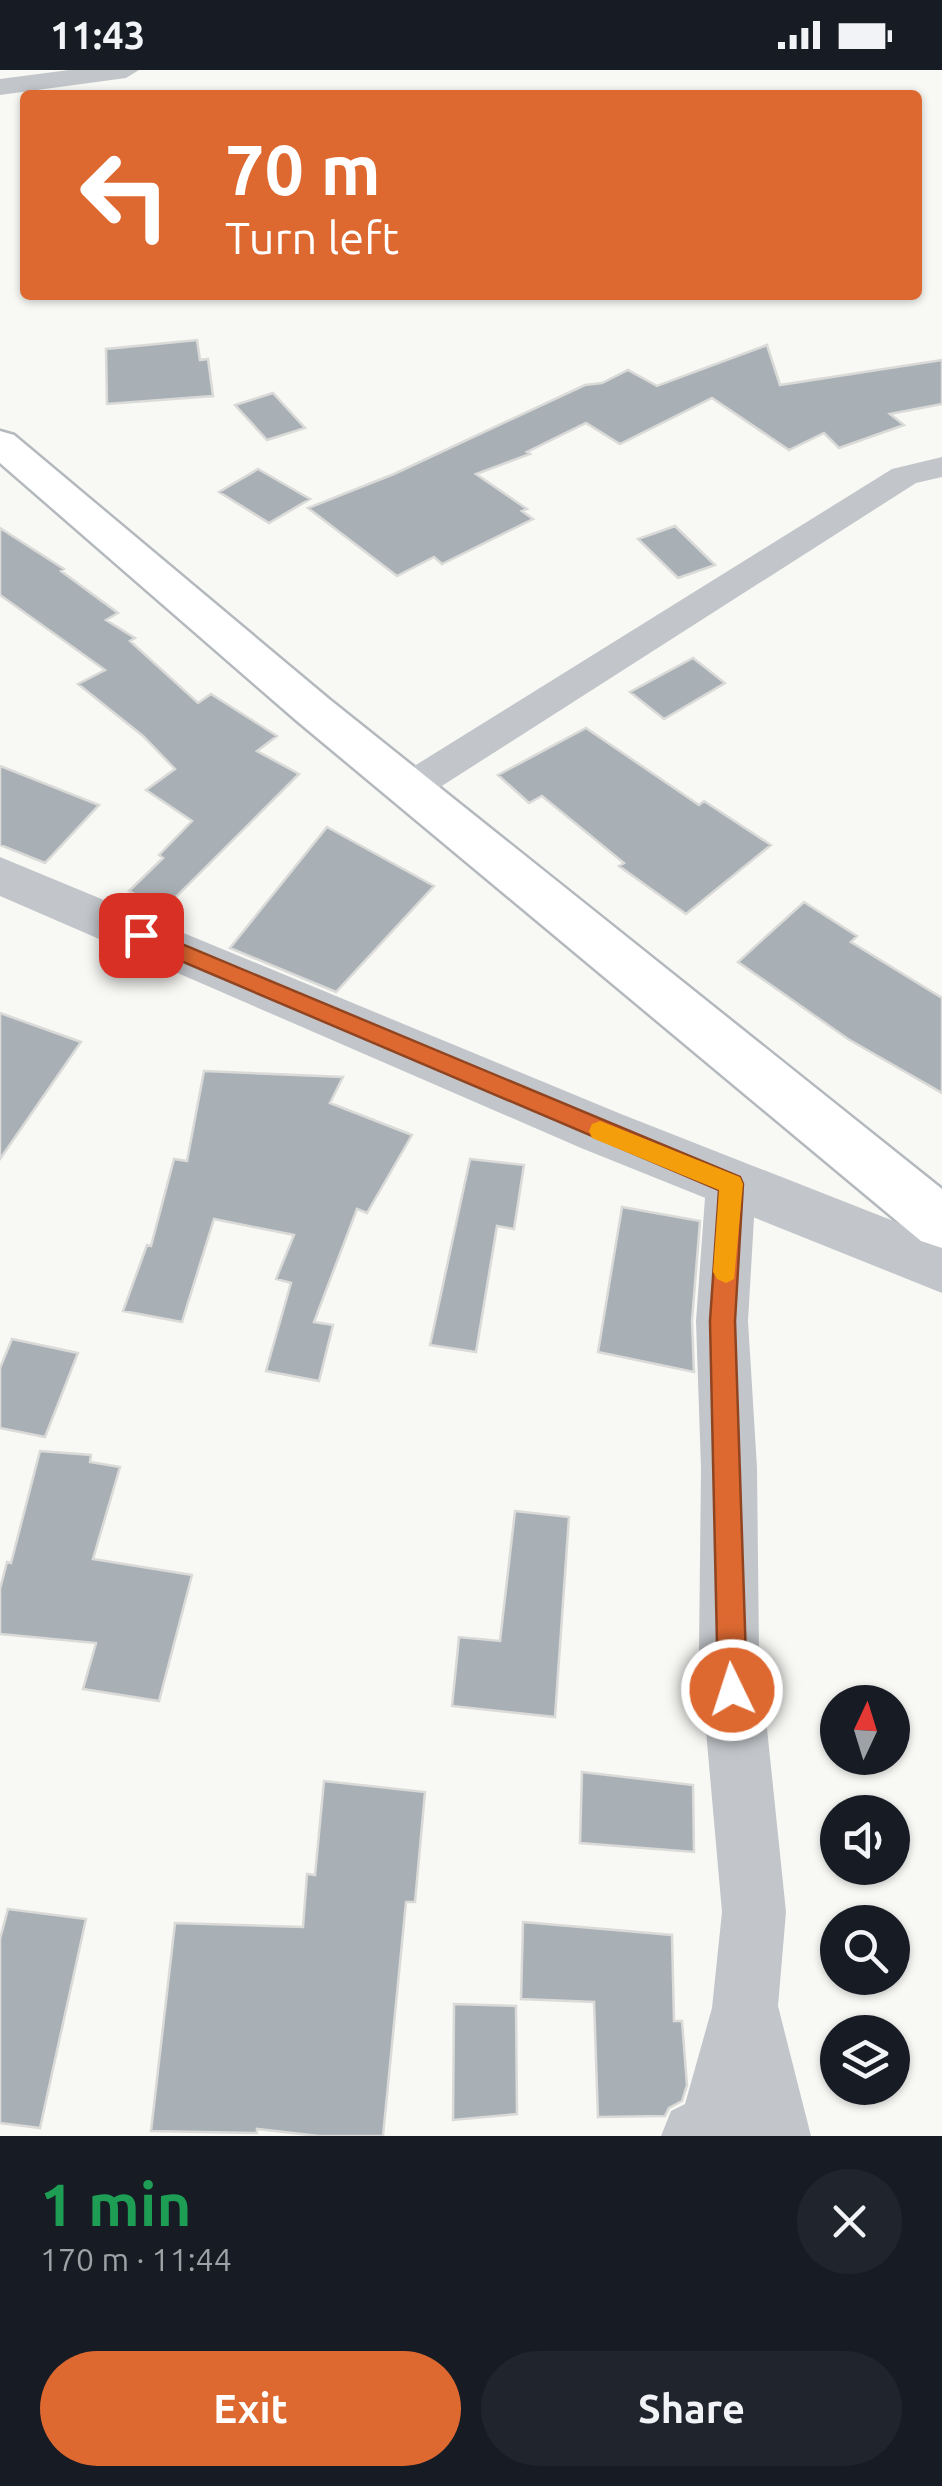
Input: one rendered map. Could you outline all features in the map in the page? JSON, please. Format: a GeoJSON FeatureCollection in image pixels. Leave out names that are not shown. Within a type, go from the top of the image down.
{"type":"FeatureCollection","features":[{"type":"Feature","properties":{"kind":"main road"},"geometry":{"type":"LineString","coordinates":[[0,443],[410,788],[942,1223]]}},
{"type":"Feature","properties":{"kind":"street"},"geometry":{"type":"LineString","coordinates":[[0,86],[126,70]]}},
{"type":"Feature","properties":{"kind":"street"},"geometry":{"type":"LineString","coordinates":[[410,788],[904,476],[942,467]]}},
{"type":"Feature","properties":{"kind":"street"},"geometry":{"type":"LineString","coordinates":[[0,875],[732,1184],[942,1268]]}},
{"type":"Feature","properties":{"kind":"street"},"geometry":{"type":"LineString","coordinates":[[696,2136],[714,2127],[745,2006],[754,1912],[728,1651],[729,1468],[722,1321],[732,1184]]}},
{"type":"Feature","properties":{"kind":"street"},"geometry":{"type":"LineString","coordinates":[[745,2006],[776,2136]]}},
{"type":"Feature","properties":{"kind":"building"},"geometry":{"type":"Polygon","coordinates":[[[197,340],[200,360],[208,359],[213,396],[107,404],[106,349],[197,340]]]}},
{"type":"Feature","properties":{"kind":"building"},"geometry":{"type":"Polygon","coordinates":[[[767,345],[780,385],[942,360],[942,404],[890,414],[904,425],[839,448],[824,433],[789,450],[712,398],[620,444],[586,423],[527,452],[530,454],[476,474],[527,509],[522,511],[533,519],[442,564],[434,557],[397,576],[308,508],[394,474],[585,385],[602,383],[628,370],[657,386],[767,345]]]}},
{"type":"Feature","properties":{"kind":"building"},"geometry":{"type":"Polygon","coordinates":[[[273,393],[305,428],[267,440],[235,405],[273,393]]]}},
{"type":"Feature","properties":{"kind":"building"},"geometry":{"type":"Polygon","coordinates":[[[258,469],[310,499],[269,523],[219,492],[258,469]]]}},
{"type":"Feature","properties":{"kind":"building"},"geometry":{"type":"Polygon","coordinates":[[[675,526],[715,565],[678,578],[638,539],[675,526]]]}},
{"type":"Feature","properties":{"kind":"building"},"geometry":{"type":"Polygon","coordinates":[[[0,528],[64,569],[61,571],[118,613],[106,620],[135,638],[130,641],[198,703],[211,694],[277,736],[257,751],[299,774],[164,909],[129,891],[163,858],[159,855],[192,821],[146,790],[175,769],[143,736],[78,684],[105,670],[0,595],[0,528]]]}},
{"type":"Feature","properties":{"kind":"building"},"geometry":{"type":"Polygon","coordinates":[[[693,658],[725,683],[664,719],[630,692],[693,658]]]}},
{"type":"Feature","properties":{"kind":"building"},"geometry":{"type":"Polygon","coordinates":[[[586,728],[699,805],[704,801],[771,845],[686,914],[619,866],[624,863],[542,796],[529,803],[498,775],[586,728]]]}},
{"type":"Feature","properties":{"kind":"building"},"geometry":{"type":"Polygon","coordinates":[[[0,766],[99,805],[45,863],[0,845],[0,766]]]}},
{"type":"Feature","properties":{"kind":"building"},"geometry":{"type":"Polygon","coordinates":[[[327,827],[434,886],[336,992],[230,948],[327,827]]]}},
{"type":"Feature","properties":{"kind":"building"},"geometry":{"type":"Polygon","coordinates":[[[804,902],[857,936],[851,942],[942,998],[942,1093],[848,1039],[738,962],[804,902]]]}},
{"type":"Feature","properties":{"kind":"building"},"geometry":{"type":"Polygon","coordinates":[[[0,1013],[81,1042],[0,1159],[0,1013]]]}},
{"type":"Feature","properties":{"kind":"building"},"geometry":{"type":"Polygon","coordinates":[[[204,1071],[343,1077],[330,1103],[412,1135],[367,1213],[357,1209],[314,1322],[333,1325],[319,1381],[266,1371],[291,1283],[276,1279],[294,1235],[214,1219],[182,1322],[123,1311],[147,1245],[151,1246],[174,1159],[187,1161],[204,1071]]]}},
{"type":"Feature","properties":{"kind":"building"},"geometry":{"type":"Polygon","coordinates":[[[470,1159],[524,1165],[514,1229],[497,1226],[476,1352],[430,1345],[470,1159]]]}},
{"type":"Feature","properties":{"kind":"building"},"geometry":{"type":"Polygon","coordinates":[[[622,1207],[700,1221],[692,1321],[694,1372],[598,1352],[622,1207]]]}},
{"type":"Feature","properties":{"kind":"building"},"geometry":{"type":"Polygon","coordinates":[[[12,1339],[78,1353],[45,1437],[0,1428],[0,1368],[12,1339]]]}},
{"type":"Feature","properties":{"kind":"building"},"geometry":{"type":"Polygon","coordinates":[[[40,1451],[91,1455],[90,1462],[120,1467],[93,1559],[192,1575],[159,1701],[83,1689],[96,1643],[0,1634],[0,1589],[7,1562],[11,1563],[40,1451]]]}},
{"type":"Feature","properties":{"kind":"building"},"geometry":{"type":"Polygon","coordinates":[[[515,1511],[569,1517],[555,1717],[452,1706],[459,1637],[500,1641],[515,1511]]]}},
{"type":"Feature","properties":{"kind":"building"},"geometry":{"type":"Polygon","coordinates":[[[582,1772],[693,1785],[694,1852],[580,1843],[582,1772]]]}},
{"type":"Feature","properties":{"kind":"building"},"geometry":{"type":"Polygon","coordinates":[[[324,1781],[425,1792],[415,1902],[406,1902],[383,2136],[319,2136],[257,2129],[257,2133],[151,2131],[175,1923],[303,1927],[307,1874],[315,1875],[324,1781]]]}},
{"type":"Feature","properties":{"kind":"building"},"geometry":{"type":"Polygon","coordinates":[[[8,1909],[86,1919],[40,2128],[0,2123],[0,1939],[8,1909]]]}},
{"type":"Feature","properties":{"kind":"building"},"geometry":{"type":"Polygon","coordinates":[[[523,1922],[672,1935],[674,2021],[682,2021],[687,2085],[682,2101],[669,2108],[665,2116],[598,2117],[594,2002],[521,1999],[523,1922]]]}},
{"type":"Feature","properties":{"kind":"building"},"geometry":{"type":"Polygon","coordinates":[[[454,2004],[516,2006],[517,2114],[453,2120],[454,2004]]]}},
{"type":"Feature","properties":{"kind":"slow traffic"},"geometry":{"type":"LineString","coordinates":[[600,1131],[732,1184],[726,1272]]}},
{"type":"Feature","properties":{"kind":"route"},"geometry":{"type":"LineString","coordinates":[[141,935],[732,1184],[722,1321],[729,1468],[728,1651],[732,1690]]}}]}
